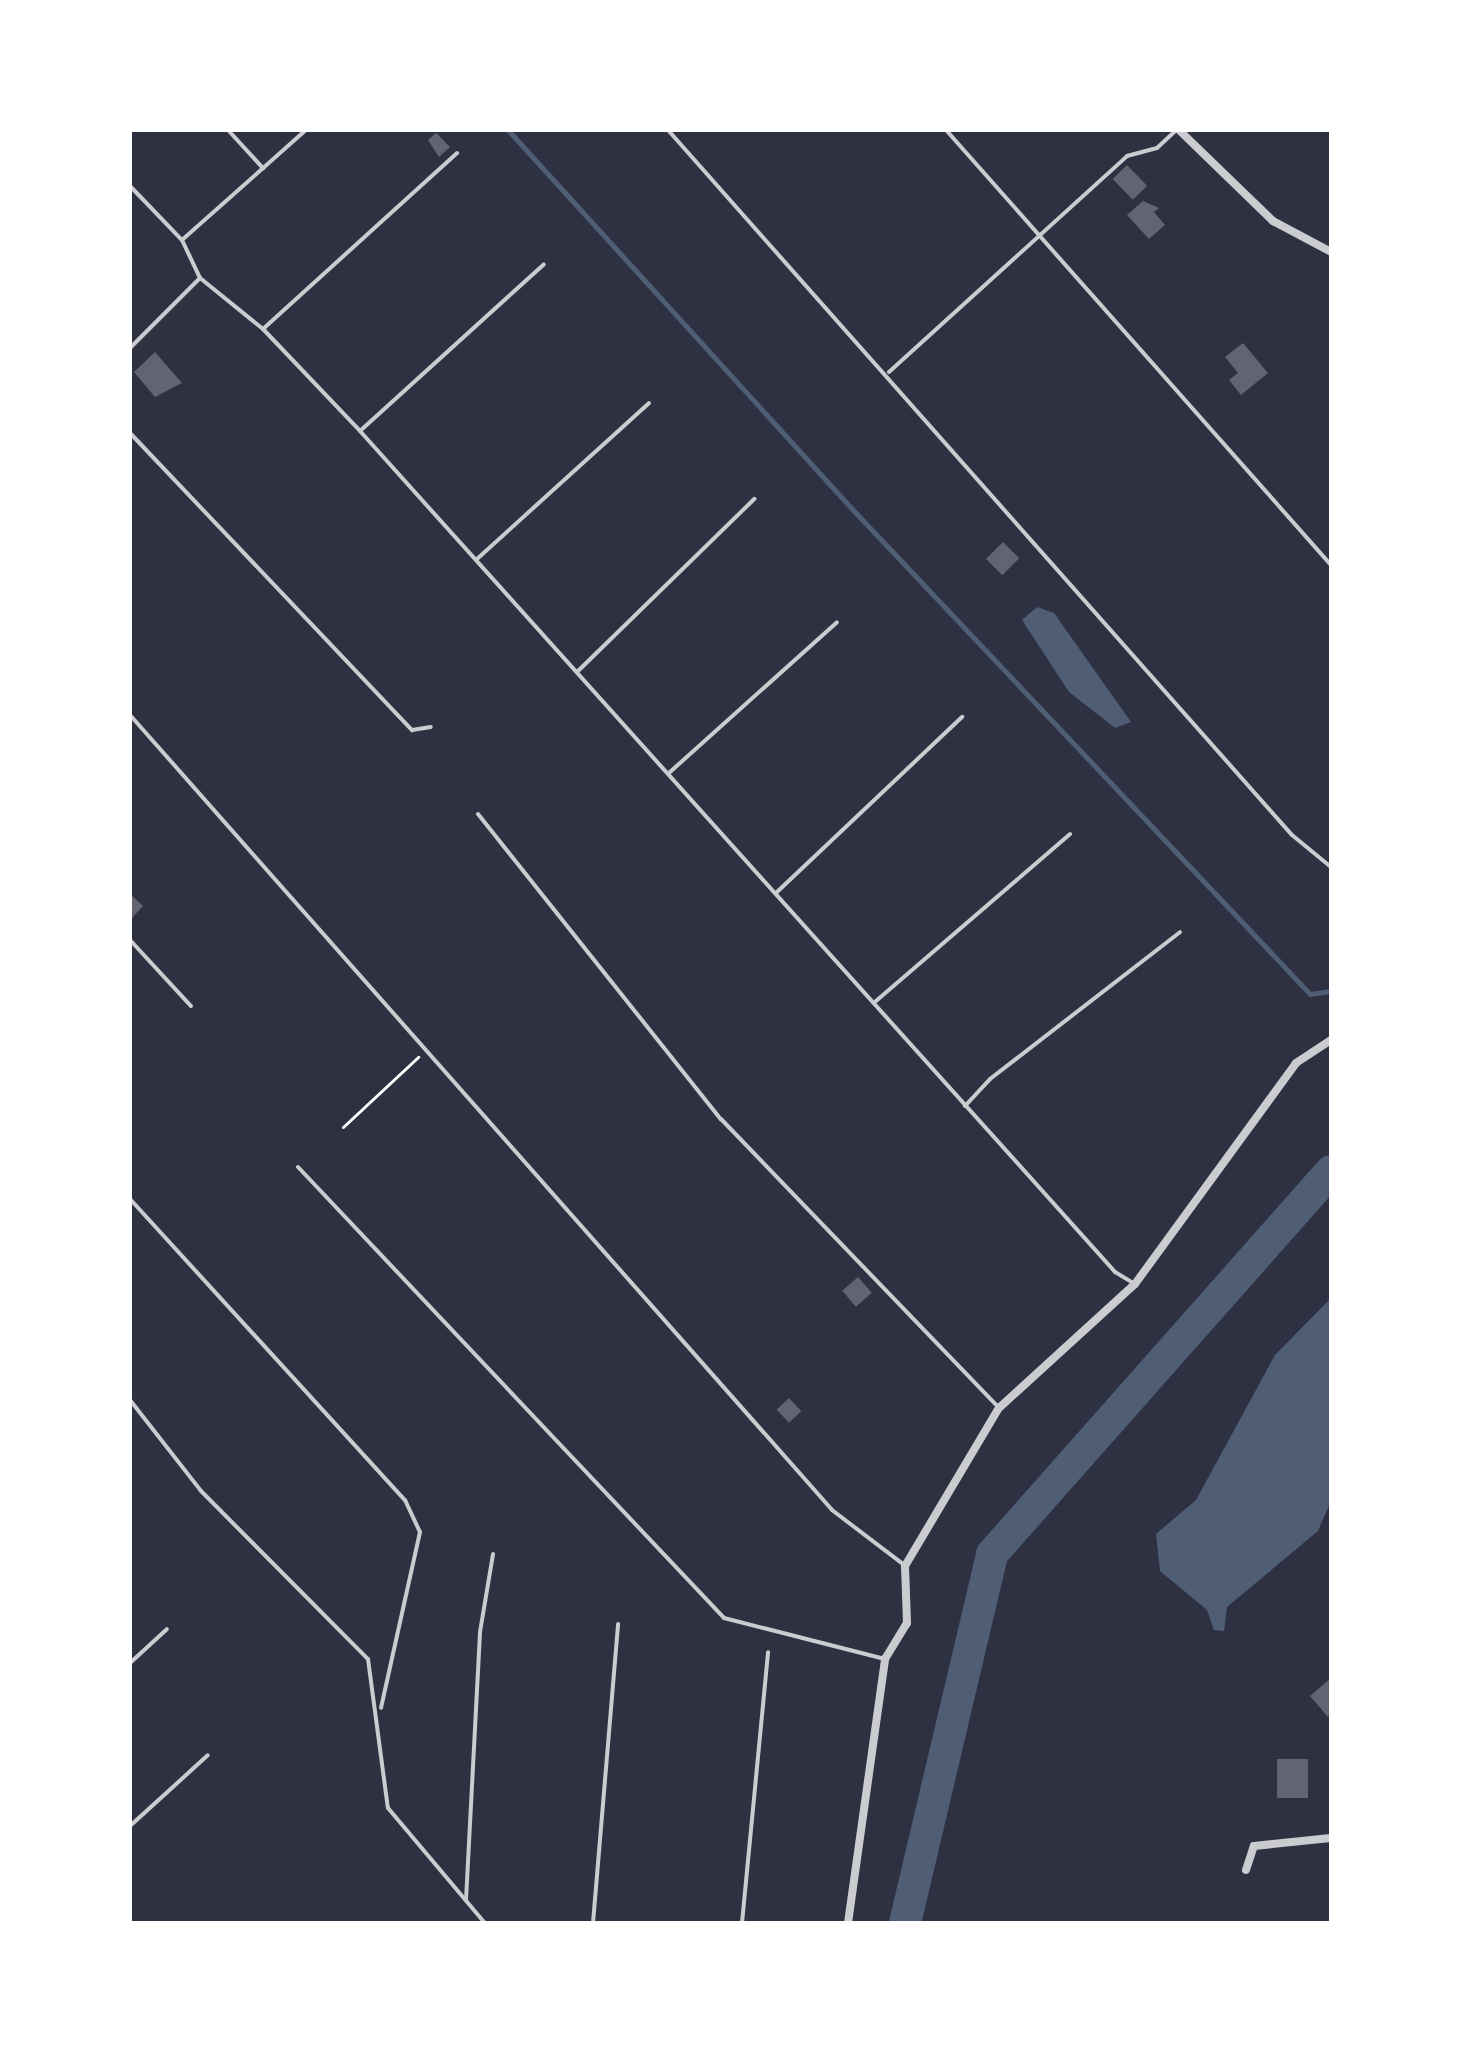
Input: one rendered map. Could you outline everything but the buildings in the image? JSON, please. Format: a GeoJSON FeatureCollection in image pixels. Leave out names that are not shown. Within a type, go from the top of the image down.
{"type":"FeatureCollection","features":[{"type":"Feature","properties":{"kind":"street"},"geometry":{"type":"LineString","coordinates":[[1178,130],[1273,221],[1331,252]]}},
{"type":"Feature","properties":{"kind":"street"},"geometry":{"type":"LineString","coordinates":[[848,1923],[885,1659],[907,1623],[905,1566],[999,1408],[1135,1284],[1296,1063],[1331,1040]]}},
{"type":"Feature","properties":{"kind":"street"},"geometry":{"type":"LineString","coordinates":[[1246,1870],[1254,1846],[1331,1838]]}},
{"type":"Feature","properties":{"kind":"lane"},"geometry":{"type":"LineString","coordinates":[[228,130],[263,168]]}},
{"type":"Feature","properties":{"kind":"lane"},"geometry":{"type":"LineString","coordinates":[[182,240],[306,130]]}},
{"type":"Feature","properties":{"kind":"lane"},"geometry":{"type":"LineString","coordinates":[[668,130],[889,372],[1292,835],[1331,867]]}},
{"type":"Feature","properties":{"kind":"lane"},"geometry":{"type":"LineString","coordinates":[[946,130],[1042,234],[1331,565]]}},
{"type":"Feature","properties":{"kind":"lane"},"geometry":{"type":"LineString","coordinates":[[889,372],[1127,156],[1157,148],[1178,130]]}},
{"type":"Feature","properties":{"kind":"lane"},"geometry":{"type":"LineString","coordinates":[[263,329],[457,153]]}},
{"type":"Feature","properties":{"kind":"lane"},"geometry":{"type":"LineString","coordinates":[[130,186],[182,240],[200,278],[263,329],[360,431],[876,1001],[965,1106],[1115,1272],[1135,1284]]}},
{"type":"Feature","properties":{"kind":"lane"},"geometry":{"type":"LineString","coordinates":[[360,431],[544,264]]}},
{"type":"Feature","properties":{"kind":"lane"},"geometry":{"type":"LineString","coordinates":[[130,348],[200,278]]}},
{"type":"Feature","properties":{"kind":"lane"},"geometry":{"type":"LineString","coordinates":[[477,559],[649,403]]}},
{"type":"Feature","properties":{"kind":"lane"},"geometry":{"type":"LineString","coordinates":[[130,433],[412,730],[431,727]]}},
{"type":"Feature","properties":{"kind":"lane"},"geometry":{"type":"LineString","coordinates":[[577,672],[754,499]]}},
{"type":"Feature","properties":{"kind":"lane"},"geometry":{"type":"LineString","coordinates":[[670,772],[837,622]]}},
{"type":"Feature","properties":{"kind":"lane"},"geometry":{"type":"LineString","coordinates":[[130,715],[832,1510],[905,1566]]}},
{"type":"Feature","properties":{"kind":"lane"},"geometry":{"type":"LineString","coordinates":[[777,892],[962,717]]}},
{"type":"Feature","properties":{"kind":"lane"},"geometry":{"type":"LineString","coordinates":[[478,814],[721,1119],[999,1408]]}},
{"type":"Feature","properties":{"kind":"lane"},"geometry":{"type":"LineString","coordinates":[[876,1001],[1070,834]]}},
{"type":"Feature","properties":{"kind":"lane"},"geometry":{"type":"LineString","coordinates":[[965,1106],[1180,932]]}},
{"type":"Feature","properties":{"kind":"lane"},"geometry":{"type":"LineString","coordinates":[[130,940],[191,1006]]}},
{"type":"Feature","properties":{"kind":"lane"},"geometry":{"type":"LineString","coordinates":[[298,1167],[724,1618],[885,1659]]}},
{"type":"Feature","properties":{"kind":"lane"},"geometry":{"type":"LineString","coordinates":[[130,1199],[405,1500],[420,1532],[380,1710]]}},
{"type":"Feature","properties":{"kind":"lane"},"geometry":{"type":"LineString","coordinates":[[130,1400],[201,1491],[368,1659],[380,1710],[388,1808],[485,1923]]}},
{"type":"Feature","properties":{"kind":"lane"},"geometry":{"type":"LineString","coordinates":[[466,1900],[480,1632],[493,1554]]}},
{"type":"Feature","properties":{"kind":"lane"},"geometry":{"type":"LineString","coordinates":[[593,1923],[618,1624]]}},
{"type":"Feature","properties":{"kind":"lane"},"geometry":{"type":"LineString","coordinates":[[130,1663],[167,1629]]}},
{"type":"Feature","properties":{"kind":"lane"},"geometry":{"type":"LineString","coordinates":[[742,1923],[768,1652]]}},
{"type":"Feature","properties":{"kind":"lane"},"geometry":{"type":"LineString","coordinates":[[130,1826],[208,1755]]}},
{"type":"Feature","properties":{"kind":"path"},"geometry":{"type":"LineString","coordinates":[[343,1127],[426,1049]]}},
{"type":"Feature","properties":{"kind":"water"},"geometry":{"type":"Polygon","coordinates":[[[1037,607],[1054,613],[1131,722],[1115,728],[1069,692],[1022,620],[1037,607]]]}},
{"type":"Feature","properties":{"kind":"water"},"geometry":{"type":"Polygon","coordinates":[[[1331,1298],[1331,1501],[1318,1531],[1227,1607],[1224,1631],[1214,1630],[1207,1610],[1160,1571],[1156,1534],[1196,1500],[1275,1355],[1331,1298]]]}},
{"type":"Feature","properties":{"kind":"waterway"},"geometry":{"type":"LineString","coordinates":[[508,130],[854,511],[1310,994],[1331,991]]}},
{"type":"Feature","properties":{"kind":"waterway"},"geometry":{"type":"LineString","coordinates":[[905,1923],[992,1554],[1331,1171]]}}]}
